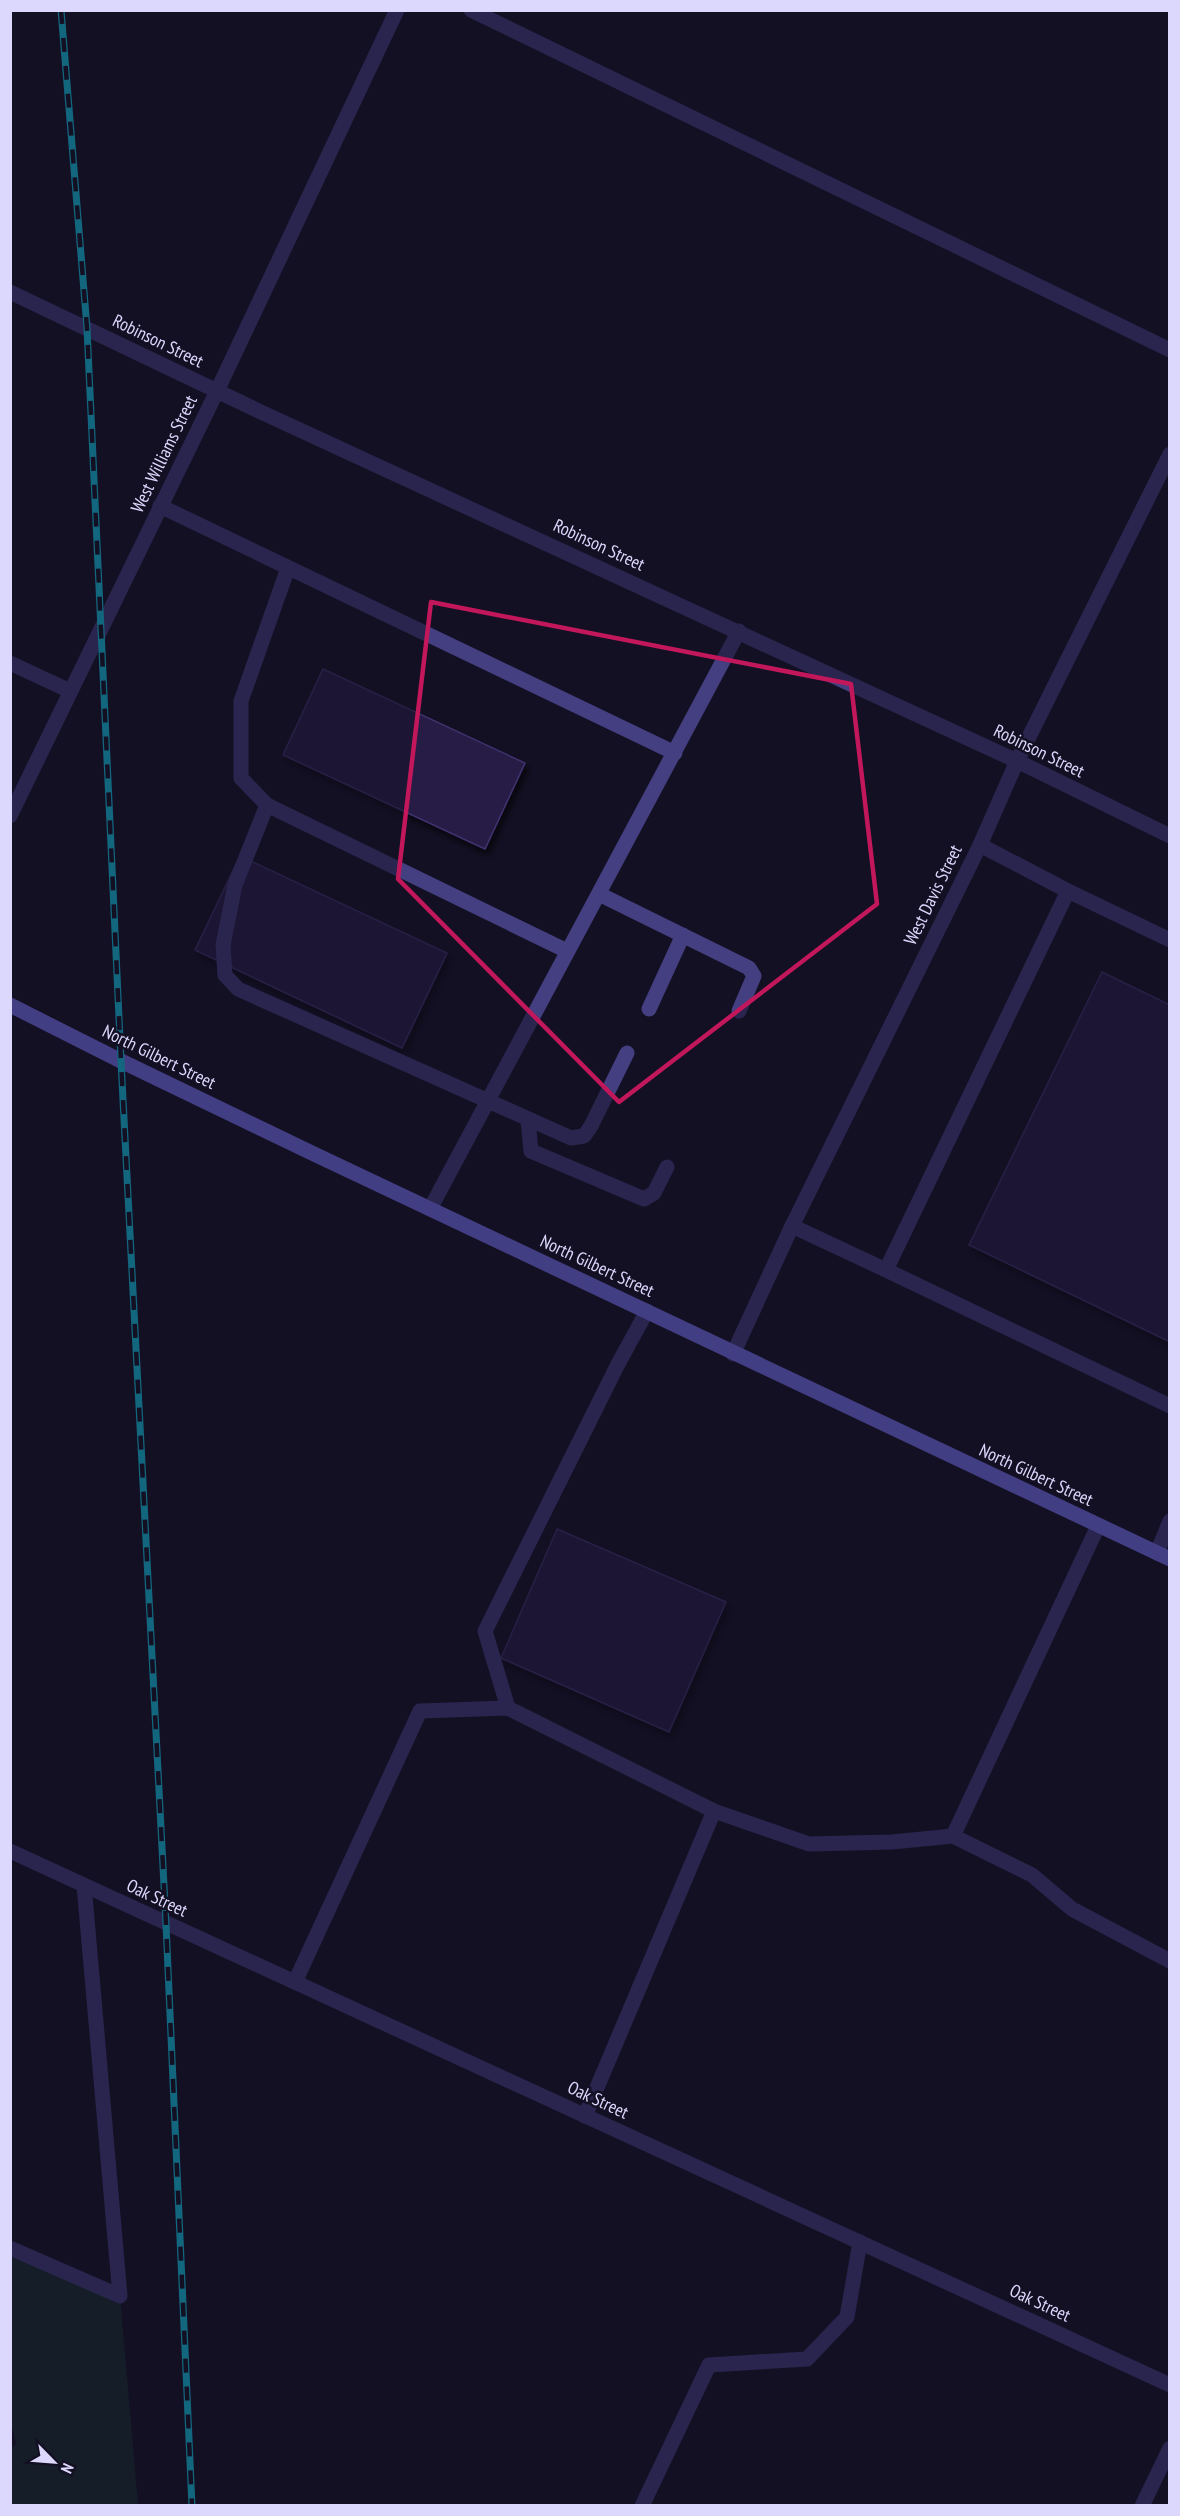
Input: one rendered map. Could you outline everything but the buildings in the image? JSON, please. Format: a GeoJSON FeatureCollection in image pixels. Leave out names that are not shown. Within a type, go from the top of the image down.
{"type":"FeatureCollection","features":[{"type":"Feature","properties":{"kind":"main road","name":"North Gilbert Street"},"geometry":{"type":"LineString","coordinates":[[10,1005],[430,1209],[1163,1556]]}},
{"type":"Feature","properties":{"kind":"street","name":"West Williams Street"},"geometry":{"type":"LineString","coordinates":[[10,816],[217,391],[397,10]]}},
{"type":"Feature","properties":{"kind":"street"},"geometry":{"type":"LineString","coordinates":[[471,10],[1170,350]]}},
{"type":"Feature","properties":{"kind":"street","name":"Robinson Street"},"geometry":{"type":"LineString","coordinates":[[10,292],[217,391],[739,631],[1170,836]]}},
{"type":"Feature","properties":{"kind":"street","name":"West Davis Street"},"geometry":{"type":"LineString","coordinates":[[734,1354],[792,1226],[980,845],[1017,762],[1170,454]]}},
{"type":"Feature","properties":{"kind":"street"},"geometry":{"type":"LineString","coordinates":[[160,506],[675,753]]}},
{"type":"Feature","properties":{"kind":"street"},"geometry":{"type":"LineString","coordinates":[[288,568],[241,701],[241,778],[267,805],[567,951]]}},
{"type":"Feature","properties":{"kind":"street"},"geometry":{"type":"LineString","coordinates":[[430,1209],[739,631]]}},
{"type":"Feature","properties":{"kind":"street"},"geometry":{"type":"LineString","coordinates":[[10,663],[70,692]]}},
{"type":"Feature","properties":{"kind":"street"},"geometry":{"type":"LineString","coordinates":[[267,805],[236,885],[223,945],[225,975],[238,989],[571,1138],[585,1136],[627,1053]]}},
{"type":"Feature","properties":{"kind":"street"},"geometry":{"type":"LineString","coordinates":[[980,845],[1170,940]]}},
{"type":"Feature","properties":{"kind":"street"},"geometry":{"type":"LineString","coordinates":[[885,1270],[1068,891]]}},
{"type":"Feature","properties":{"kind":"street"},"geometry":{"type":"LineString","coordinates":[[598,894],[749,968],[754,976],[739,1011]]}},
{"type":"Feature","properties":{"kind":"street"},"geometry":{"type":"LineString","coordinates":[[649,1009],[683,935]]}},
{"type":"Feature","properties":{"kind":"street"},"geometry":{"type":"LineString","coordinates":[[528,1120],[531,1151],[645,1199],[654,1193],[667,1167]]}},
{"type":"Feature","properties":{"kind":"street"},"geometry":{"type":"LineString","coordinates":[[792,1226],[1170,1406]]}},
{"type":"Feature","properties":{"kind":"street"},"geometry":{"type":"LineString","coordinates":[[508,1708],[485,1631],[612,1374],[647,1311]]}},
{"type":"Feature","properties":{"kind":"street"},"geometry":{"type":"LineString","coordinates":[[1163,1556],[1170,1521]]}},
{"type":"Feature","properties":{"kind":"street"},"geometry":{"type":"LineString","coordinates":[[953,1836],[1098,1526]]}},
{"type":"Feature","properties":{"kind":"street"},"geometry":{"type":"LineString","coordinates":[[295,1982],[420,1711],[508,1708],[714,1811],[809,1844],[892,1842],[953,1836],[1032,1875],[1071,1909],[1170,1961]]}},
{"type":"Feature","properties":{"kind":"street"},"geometry":{"type":"LineString","coordinates":[[585,2116],[714,1811]]}},
{"type":"Feature","properties":{"kind":"street","name":"Oak Street"},"geometry":{"type":"LineString","coordinates":[[10,1851],[1170,2385]]}},
{"type":"Feature","properties":{"kind":"street"},"geometry":{"type":"LineString","coordinates":[[10,2248],[120,2296],[84,1885]]}},
{"type":"Feature","properties":{"kind":"street"},"geometry":{"type":"LineString","coordinates":[[642,2505],[709,2365],[807,2359],[847,2317],[860,2242]]}},
{"type":"Feature","properties":{"kind":"street"},"geometry":{"type":"LineString","coordinates":[[1142,2505],[1170,2448]]}},
{"type":"Feature","properties":{"kind":"highlighted area"},"geometry":{"type":"Polygon","coordinates":[[[431,602],[851,684],[877,904],[619,1102],[398,879],[431,602]]]}},
{"type":"Feature","properties":{"kind":"green space"},"geometry":{"type":"Polygon","coordinates":[[[10,2248],[120,2296],[138,2505],[11,2505],[11,2449],[16,2444],[10,2419],[10,2248]]]}},
{"type":"Feature","properties":{"kind":"railway"},"geometry":{"type":"LineString","coordinates":[[61,10],[87,328],[121,1061],[166,1924],[192,2506]]}}]}
